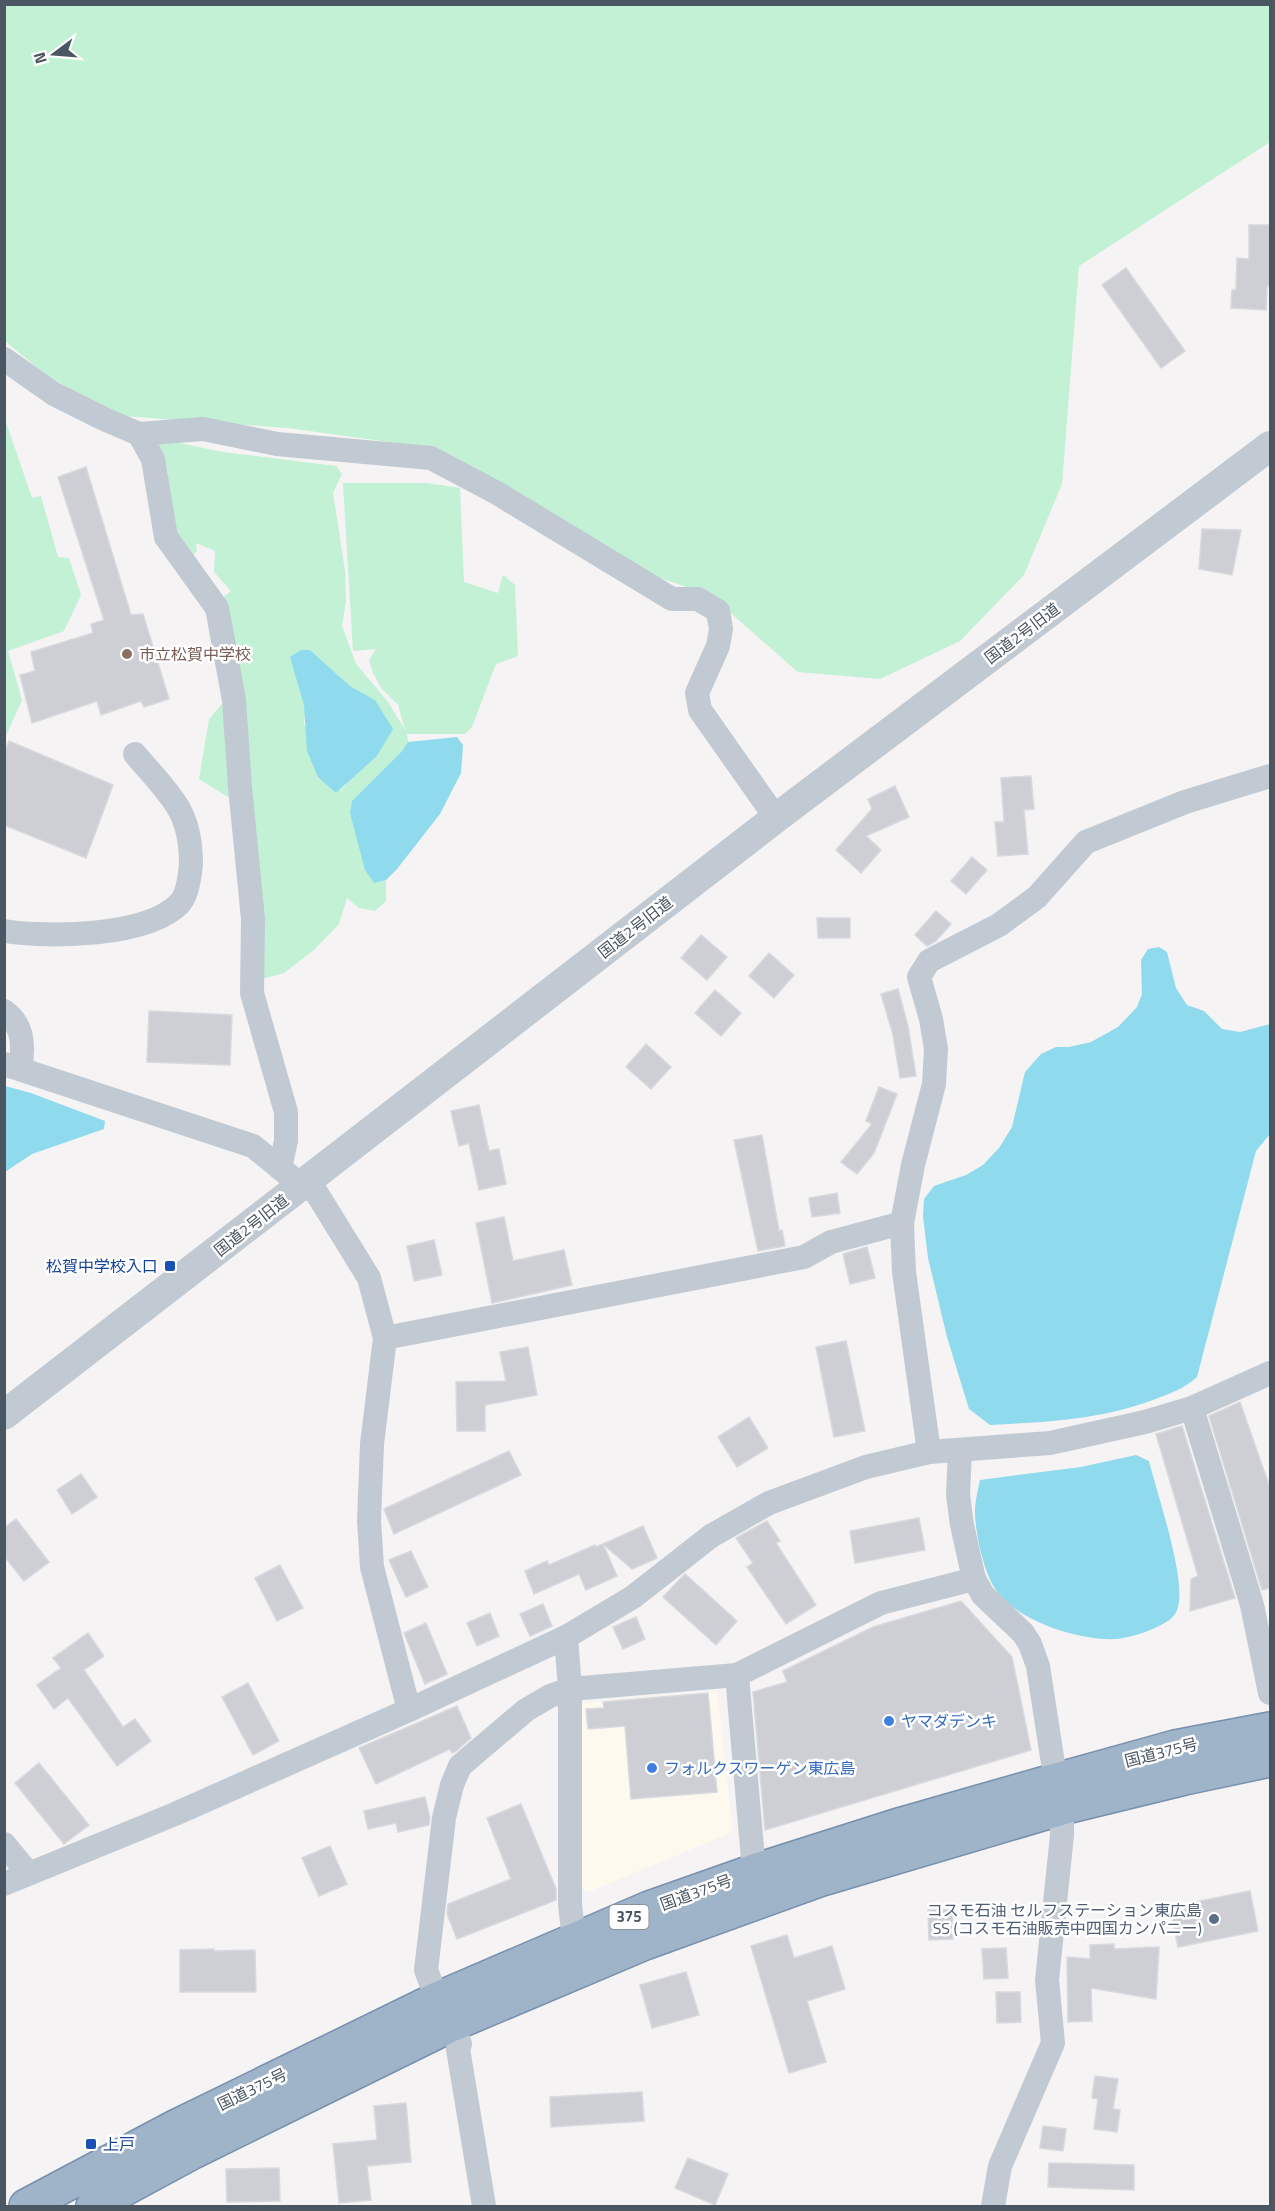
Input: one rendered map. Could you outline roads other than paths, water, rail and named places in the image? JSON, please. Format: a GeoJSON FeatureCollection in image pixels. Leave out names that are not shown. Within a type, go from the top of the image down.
{"type":"FeatureCollection","features":[{"type":"Feature","properties":{"kind":"highway","name":"国道375号"},"geometry":{"type":"LineString","coordinates":[[26,2206],[175,2127],[444,2012],[645,1943],[1059,1794],[1175,1747],[1270,1730]]}},
{"type":"Feature","properties":{"kind":"highway","name":"国道375号"},"geometry":{"type":"LineString","coordinates":[[93,2206],[194,2152],[574,1939],[649,1908],[754,1871],[902,1824],[1059,1794],[1185,1778],[1270,1760]]}},
{"type":"Feature","properties":{"kind":"street"},"geometry":{"type":"LineString","coordinates":[[4,359],[54,394],[139,434],[203,429],[277,444],[431,458],[497,493],[672,599],[698,599],[718,611],[721,629],[718,646],[697,693],[700,710],[776,818]]}},
{"type":"Feature","properties":{"kind":"street"},"geometry":{"type":"LineString","coordinates":[[139,434],[153,459],[166,537],[217,608],[234,700],[253,919],[252,993],[286,1112],[286,1141],[291,1177]]}},
{"type":"Feature","properties":{"kind":"street","name":"国道2号旧道"},"geometry":{"type":"LineString","coordinates":[[4,1415],[291,1177],[776,818],[1270,446]]}},
{"type":"Feature","properties":{"kind":"street"},"geometry":{"type":"LineString","coordinates":[[4,931],[62,936],[108,930],[156,920],[181,902],[190,877],[191,842],[180,810],[135,754]]}},
{"type":"Feature","properties":{"kind":"street"},"geometry":{"type":"LineString","coordinates":[[929,1452],[904,1272],[902,1223],[913,1165],[934,1084],[936,1049],[932,1019],[919,976],[928,961],[999,925],[1037,897],[1086,842],[1185,802],[1270,776]]}},
{"type":"Feature","properties":{"kind":"street"},"geometry":{"type":"LineString","coordinates":[[4,1011],[20,1029],[24,1051],[12,1066],[253,1146],[291,1177],[316,1192],[369,1278],[385,1338],[372,1444],[369,1521],[372,1567],[409,1710]]}},
{"type":"Feature","properties":{"kind":"street"},"geometry":{"type":"LineString","coordinates":[[385,1338],[804,1257],[831,1242],[902,1223]]}},
{"type":"Feature","properties":{"kind":"street"},"geometry":{"type":"LineString","coordinates":[[4,1884],[175,1814],[566,1637],[633,1597],[711,1536],[769,1503],[866,1467],[929,1452],[1050,1443],[1145,1422],[1192,1408],[1270,1372]]}},
{"type":"Feature","properties":{"kind":"street"},"geometry":{"type":"LineString","coordinates":[[1192,1408],[1252,1605],[1270,1692]]}},
{"type":"Feature","properties":{"kind":"street"},"geometry":{"type":"LineString","coordinates":[[960,1451],[958,1495],[962,1526],[974,1580],[983,1595],[1023,1633],[1030,1644],[1038,1666],[1059,1794],[1062,1835],[1047,1980],[1053,2043],[1000,2166],[993,2206]]}},
{"type":"Feature","properties":{"kind":"street"},"geometry":{"type":"LineString","coordinates":[[484,2206],[458,2049],[460,2044],[426,1970],[444,1818],[452,1785],[460,1766],[526,1710],[550,1696],[570,1689],[737,1675],[881,1603],[974,1580]]}},
{"type":"Feature","properties":{"kind":"street"},"geometry":{"type":"LineString","coordinates":[[566,1637],[570,1689],[570,1905],[574,1939]]}},
{"type":"Feature","properties":{"kind":"street"},"geometry":{"type":"LineString","coordinates":[[737,1675],[754,1871]]}},
{"type":"Feature","properties":{"kind":"street"},"geometry":{"type":"LineString","coordinates":[[4,1844],[28,1874]]}},
{"type":"Feature","properties":{"kind":"water"},"geometry":{"type":"Polygon","coordinates":[[[301,650],[310,650],[350,686],[375,700],[393,729],[377,756],[336,793],[318,777],[307,751],[304,705],[290,657],[301,650]]]}},
{"type":"Feature","properties":{"kind":"water"},"geometry":{"type":"Polygon","coordinates":[[[457,737],[463,745],[461,773],[440,814],[397,869],[386,880],[374,883],[365,870],[350,813],[352,801],[402,751],[408,742],[457,737]]]}},
{"type":"Feature","properties":{"kind":"water"},"geometry":{"type":"Polygon","coordinates":[[[1159,947],[1167,952],[1176,988],[1187,1005],[1204,1011],[1222,1029],[1240,1032],[1270,1024],[1270,1134],[1256,1151],[1197,1377],[1171,1393],[1112,1412],[1052,1421],[990,1425],[969,1409],[947,1337],[928,1258],[923,1216],[924,1199],[934,1186],[966,1175],[983,1165],[999,1148],[1012,1127],[1025,1072],[1041,1054],[1056,1047],[1069,1047],[1091,1042],[1118,1027],[1137,1007],[1142,994],[1141,960],[1148,949],[1159,947]]]}},
{"type":"Feature","properties":{"kind":"water"},"geometry":{"type":"Polygon","coordinates":[[[5,1086],[31,1093],[105,1121],[104,1129],[32,1154],[5,1172],[5,1086]]]}},
{"type":"Feature","properties":{"kind":"water"},"geometry":{"type":"Polygon","coordinates":[[[1136,1455],[1149,1461],[1170,1535],[1179,1593],[1177,1611],[1172,1618],[1155,1628],[1126,1638],[1101,1639],[1048,1626],[1016,1609],[1003,1599],[990,1579],[978,1537],[975,1507],[980,1480],[1081,1467],[1136,1455]]]}},
{"type":"Feature","properties":{"kind":"place","name":"市立松賀中学校"},"geometry":{"type":"Point","coordinates":[127,654]}},
{"type":"Feature","properties":{"kind":"place","name":"松賀中学校入口"},"geometry":{"type":"Point","coordinates":[170,1266]}},
{"type":"Feature","properties":{"kind":"place","name":"ヤマダデンキ"},"geometry":{"type":"Point","coordinates":[889,1721]}},
{"type":"Feature","properties":{"kind":"place","name":"フォルクスワーゲン東広島"},"geometry":{"type":"Point","coordinates":[652,1768]}},
{"type":"Feature","properties":{"kind":"place","name":"コスモ石油 セルフステーション東広島 SS (コスモ石油販売中四国カンパニー)"},"geometry":{"type":"Point","coordinates":[1214,1919]}},
{"type":"Feature","properties":{"kind":"place","name":"上戸"},"geometry":{"type":"Point","coordinates":[91,2144]}}]}
